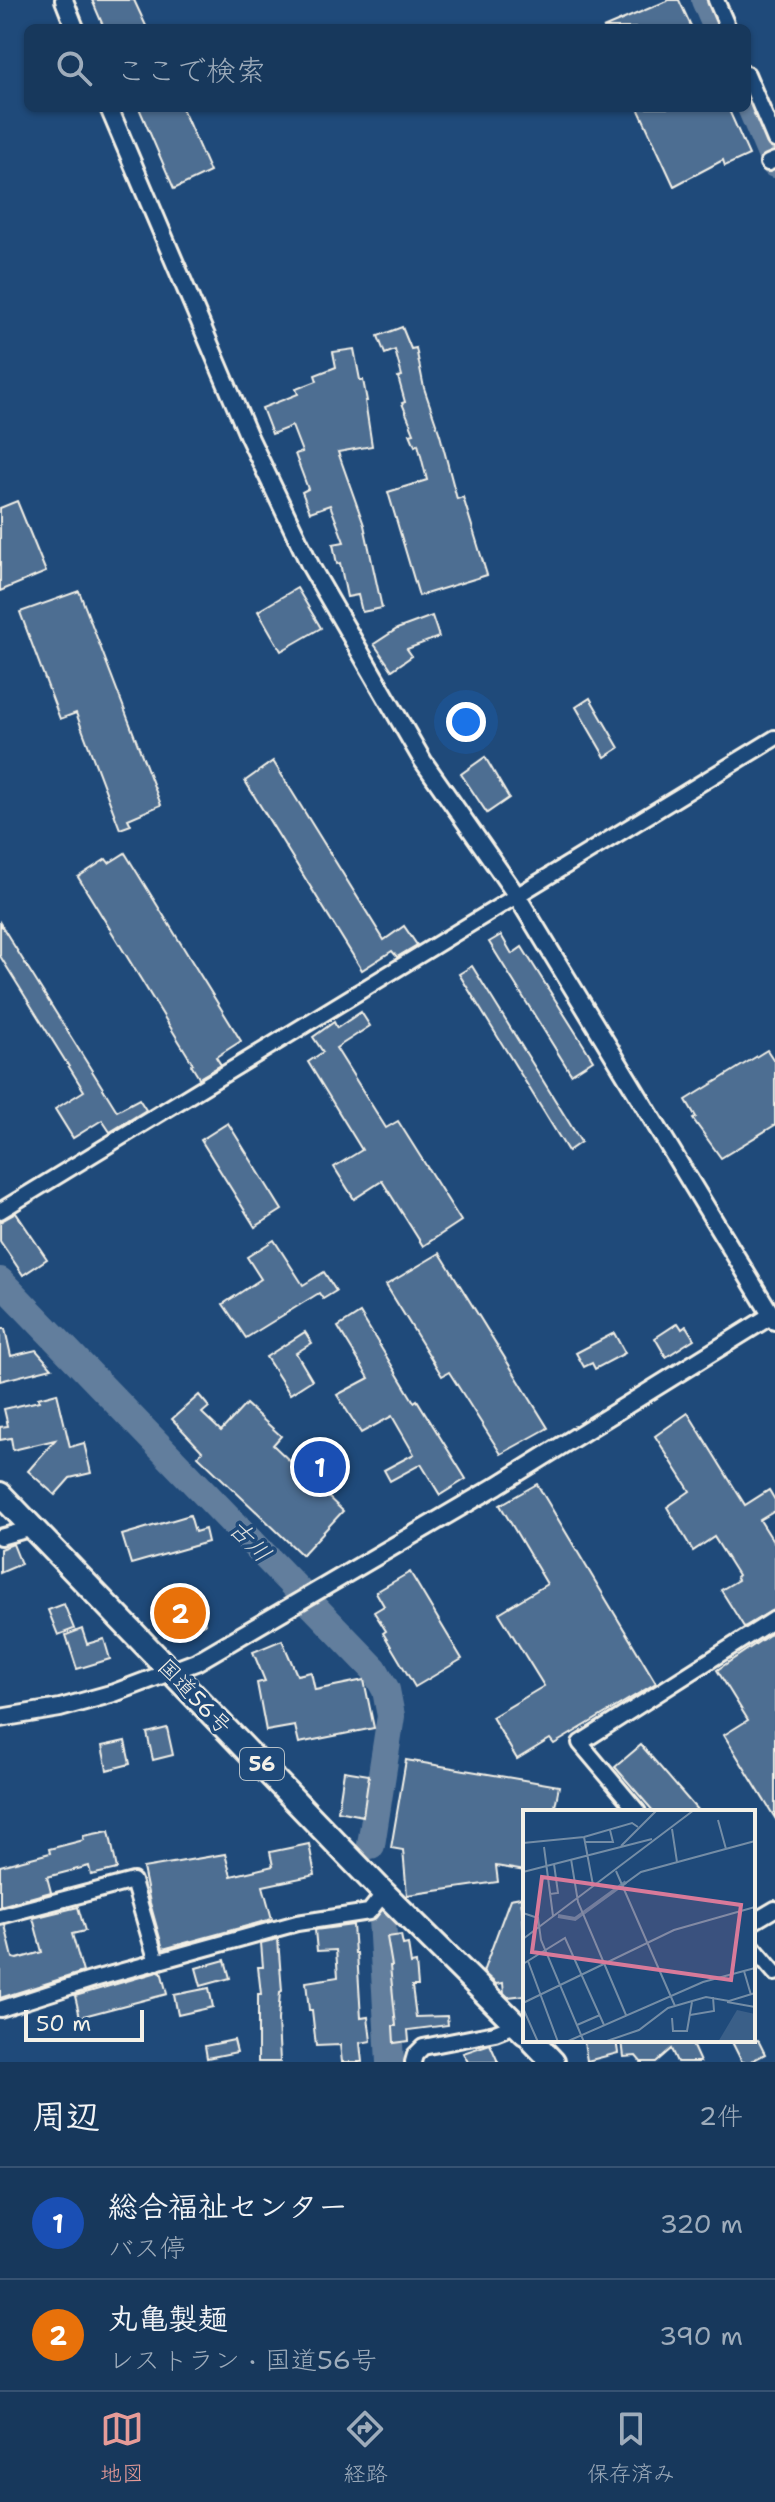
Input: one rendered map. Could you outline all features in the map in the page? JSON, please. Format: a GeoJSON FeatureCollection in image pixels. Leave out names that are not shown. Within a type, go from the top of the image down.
{"type":"FeatureCollection","features":[{"type":"Feature","properties":{"kind":"highway","name":"国道56号"},"geometry":{"type":"LineString","coordinates":[[0,1494],[384,1893],[523,2027]]}},
{"type":"Feature","properties":{"kind":"highway","name":"国道56号"},"geometry":{"type":"LineString","coordinates":[[536,2042],[553,2062]]}},
{"type":"Feature","properties":{"kind":"street"},"geometry":{"type":"LineString","coordinates":[[64,0],[73,24]]}},
{"type":"Feature","properties":{"kind":"street"},"geometry":{"type":"LineString","coordinates":[[716,0],[726,24]]}},
{"type":"Feature","properties":{"kind":"street"},"geometry":{"type":"LineString","coordinates":[[751,83],[775,140]]}},
{"type":"Feature","properties":{"kind":"street"},"geometry":{"type":"LineString","coordinates":[[0,1718],[60,1708],[114,1693],[196,1662],[498,1485],[774,1317],[517,896],[423,761],[311,567],[249,437],[111,112]]}},
{"type":"Feature","properties":{"kind":"street"},"geometry":{"type":"LineString","coordinates":[[0,1211],[775,738]]}},
{"type":"Feature","properties":{"kind":"street"},"geometry":{"type":"LineString","coordinates":[[0,1537],[33,1528]]}},
{"type":"Feature","properties":{"kind":"street"},"geometry":{"type":"LineString","coordinates":[[636,1810],[580,1743],[775,1619]]}},
{"type":"Feature","properties":{"kind":"street"},"geometry":{"type":"LineString","coordinates":[[0,1916],[133,1881],[157,1962]]}},
{"type":"Feature","properties":{"kind":"street"},"geometry":{"type":"LineString","coordinates":[[0,2009],[315,1919],[369,1912],[384,1893]]}},
{"type":"Feature","properties":{"kind":"street"},"geometry":{"type":"LineString","coordinates":[[755,1921],[775,1909]]}},
{"type":"Feature","properties":{"kind":"street"},"geometry":{"type":"LineString","coordinates":[[755,1949],[775,1973]]}},
{"type":"Feature","properties":{"kind":"street"},"geometry":{"type":"LineString","coordinates":[[413,2062],[423,2047],[523,2029]]}},
{"type":"Feature","properties":{"kind":"building"},"geometry":{"type":"Polygon","coordinates":[[[92,0],[134,0],[145,24],[102,24],[92,0]]]}},
{"type":"Feature","properties":{"kind":"building"},"geometry":{"type":"Polygon","coordinates":[[[669,0],[679,0],[690,24],[612,24],[669,0]]]}},
{"type":"Feature","properties":{"kind":"building"},"geometry":{"type":"Polygon","coordinates":[[[141,112],[184,112],[210,172],[174,189],[141,112]]]}},
{"type":"Feature","properties":{"kind":"building"},"geometry":{"type":"Polygon","coordinates":[[[640,112],[730,112],[749,155],[725,166],[723,160],[674,186],[640,112]]]}},
{"type":"Feature","properties":{"kind":"building"},"geometry":{"type":"Polygon","coordinates":[[[402,327],[411,349],[416,348],[424,388],[457,499],[463,497],[487,575],[419,596],[388,492],[427,480],[418,444],[415,446],[410,434],[414,433],[402,403],[405,402],[398,377],[402,376],[395,350],[385,354],[378,336],[402,327]]]}},
{"type":"Feature","properties":{"kind":"building"},"geometry":{"type":"Polygon","coordinates":[[[354,349],[367,401],[372,446],[338,452],[364,525],[382,608],[362,612],[358,595],[347,597],[340,563],[337,564],[333,544],[344,542],[330,505],[310,512],[302,492],[308,489],[295,454],[302,452],[292,426],[272,434],[262,408],[298,394],[296,389],[317,381],[315,375],[336,367],[333,352],[354,349]]]}},
{"type":"Feature","properties":{"kind":"building"},"geometry":{"type":"Polygon","coordinates":[[[17,501],[46,572],[0,591],[0,508],[17,501]]]}},
{"type":"Feature","properties":{"kind":"building"},"geometry":{"type":"Polygon","coordinates":[[[297,588],[321,628],[281,651],[258,611],[297,588]]]}},
{"type":"Feature","properties":{"kind":"building"},"geometry":{"type":"Polygon","coordinates":[[[79,591],[161,805],[128,819],[131,825],[120,829],[76,713],[60,719],[20,612],[79,591]]]}},
{"type":"Feature","properties":{"kind":"building"},"geometry":{"type":"Polygon","coordinates":[[[432,616],[439,637],[407,649],[412,656],[392,670],[374,644],[397,629],[432,616]]]}},
{"type":"Feature","properties":{"kind":"building"},"geometry":{"type":"Polygon","coordinates":[[[590,698],[619,748],[605,757],[576,707],[590,698]]]}},
{"type":"Feature","properties":{"kind":"building"},"geometry":{"type":"Polygon","coordinates":[[[485,757],[509,798],[487,813],[461,774],[485,757]]]}},
{"type":"Feature","properties":{"kind":"building"},"geometry":{"type":"Polygon","coordinates":[[[273,761],[384,940],[404,926],[417,945],[397,957],[392,951],[362,970],[245,781],[273,761]]]}},
{"type":"Feature","properties":{"kind":"building"},"geometry":{"type":"Polygon","coordinates":[[[125,853],[241,1041],[216,1057],[221,1065],[199,1078],[78,877],[106,859],[109,863],[125,853]]]}},
{"type":"Feature","properties":{"kind":"building"},"geometry":{"type":"Polygon","coordinates":[[[0,923],[117,1111],[139,1099],[146,1110],[110,1132],[102,1120],[73,1138],[55,1109],[84,1091],[0,956],[0,923]]]}},
{"type":"Feature","properties":{"kind":"building"},"geometry":{"type":"Polygon","coordinates":[[[501,935],[512,954],[522,947],[593,1060],[571,1074],[489,942],[501,935]]]}},
{"type":"Feature","properties":{"kind":"building"},"geometry":{"type":"Polygon","coordinates":[[[472,966],[581,1142],[568,1151],[459,974],[472,966]]]}},
{"type":"Feature","properties":{"kind":"building"},"geometry":{"type":"Polygon","coordinates":[[[361,1012],[370,1026],[336,1048],[386,1128],[398,1121],[461,1221],[423,1246],[382,1181],[354,1199],[334,1167],[362,1150],[308,1062],[323,1052],[313,1037],[334,1022],[337,1028],[361,1012]]]}},
{"type":"Feature","properties":{"kind":"building"},"geometry":{"type":"Polygon","coordinates":[[[767,1050],[775,1062],[775,1125],[721,1158],[693,1119],[696,1117],[686,1100],[767,1050]]]}},
{"type":"Feature","properties":{"kind":"building"},"geometry":{"type":"Polygon","coordinates":[[[228,1123],[282,1210],[255,1227],[201,1140],[228,1123]]]}},
{"type":"Feature","properties":{"kind":"building"},"geometry":{"type":"Polygon","coordinates":[[[16,1213],[47,1259],[23,1275],[0,1241],[0,1222],[16,1213]]]}},
{"type":"Feature","properties":{"kind":"building"},"geometry":{"type":"Polygon","coordinates":[[[274,1240],[303,1285],[324,1272],[336,1291],[323,1299],[319,1293],[246,1338],[223,1304],[261,1279],[247,1257],[274,1240]]]}},
{"type":"Feature","properties":{"kind":"building"},"geometry":{"type":"Polygon","coordinates":[[[440,1253],[548,1428],[501,1454],[449,1372],[442,1376],[386,1285],[440,1253]]]}},
{"type":"Feature","properties":{"kind":"building"},"geometry":{"type":"Polygon","coordinates":[[[360,1313],[466,1479],[440,1495],[421,1464],[390,1481],[384,1470],[414,1454],[392,1416],[361,1433],[337,1395],[369,1378],[338,1327],[360,1313]]]}},
{"type":"Feature","properties":{"kind":"building"},"geometry":{"type":"Polygon","coordinates":[[[678,1323],[682,1329],[686,1326],[694,1339],[666,1357],[655,1338],[678,1323]]]}},
{"type":"Feature","properties":{"kind":"building"},"geometry":{"type":"Polygon","coordinates":[[[0,1329],[5,1329],[11,1356],[36,1350],[52,1368],[0,1381],[0,1329]]]}},
{"type":"Feature","properties":{"kind":"building"},"geometry":{"type":"Polygon","coordinates":[[[305,1332],[312,1343],[296,1353],[312,1380],[290,1394],[266,1357],[305,1332]]]}},
{"type":"Feature","properties":{"kind":"building"},"geometry":{"type":"Polygon","coordinates":[[[614,1333],[625,1353],[595,1369],[592,1363],[584,1367],[576,1353],[614,1333]]]}},
{"type":"Feature","properties":{"kind":"building"},"geometry":{"type":"Polygon","coordinates":[[[57,1393],[70,1447],[84,1443],[91,1473],[70,1478],[55,1495],[28,1471],[55,1440],[13,1450],[11,1438],[0,1440],[0,1427],[8,1426],[4,1409],[39,1401],[38,1398],[57,1393]]]}},
{"type":"Feature","properties":{"kind":"building"},"geometry":{"type":"Polygon","coordinates":[[[199,1395],[209,1407],[202,1413],[221,1431],[246,1404],[281,1436],[273,1445],[292,1463],[306,1448],[319,1461],[306,1476],[343,1511],[302,1555],[198,1456],[202,1451],[172,1419],[199,1395]]]}},
{"type":"Feature","properties":{"kind":"building"},"geometry":{"type":"Polygon","coordinates":[[[688,1413],[745,1505],[769,1490],[775,1500],[775,1511],[760,1520],[775,1544],[775,1609],[744,1627],[721,1590],[738,1580],[738,1575],[714,1537],[693,1551],[667,1507],[690,1491],[655,1436],[688,1413]]]}},
{"type":"Feature","properties":{"kind":"building"},"geometry":{"type":"Polygon","coordinates":[[[537,1484],[656,1683],[554,1744],[550,1739],[517,1759],[492,1717],[544,1686],[499,1613],[547,1584],[500,1505],[537,1484]]]}},
{"type":"Feature","properties":{"kind":"building"},"geometry":{"type":"Polygon","coordinates":[[[190,1515],[195,1532],[205,1529],[208,1542],[131,1564],[122,1535],[190,1515]]]}},
{"type":"Feature","properties":{"kind":"building"},"geometry":{"type":"Polygon","coordinates":[[[13,1544],[21,1564],[0,1573],[0,1549],[13,1544]]]}},
{"type":"Feature","properties":{"kind":"building"},"geometry":{"type":"Polygon","coordinates":[[[410,1572],[462,1659],[415,1687],[374,1612],[384,1606],[376,1592],[410,1572]]]}},
{"type":"Feature","properties":{"kind":"building"},"geometry":{"type":"Polygon","coordinates":[[[197,1595],[205,1624],[165,1636],[156,1607],[197,1595]]]}},
{"type":"Feature","properties":{"kind":"building"},"geometry":{"type":"Polygon","coordinates":[[[64,1604],[74,1629],[58,1635],[48,1610],[64,1604]]]}},
{"type":"Feature","properties":{"kind":"building"},"geometry":{"type":"Polygon","coordinates":[[[82,1629],[87,1644],[104,1639],[110,1659],[77,1669],[66,1635],[82,1629]]]}},
{"type":"Feature","properties":{"kind":"building"},"geometry":{"type":"Polygon","coordinates":[[[775,1631],[775,1818],[724,1735],[748,1720],[717,1670],[775,1631]]]}},
{"type":"Feature","properties":{"kind":"building"},"geometry":{"type":"Polygon","coordinates":[[[282,1640],[297,1675],[311,1672],[315,1690],[364,1680],[374,1728],[299,1743],[295,1726],[266,1731],[257,1683],[265,1681],[253,1652],[282,1640]]]}},
{"type":"Feature","properties":{"kind":"building"},"geometry":{"type":"Polygon","coordinates":[[[167,1728],[173,1755],[153,1760],[147,1733],[167,1728]]]}},
{"type":"Feature","properties":{"kind":"building"},"geometry":{"type":"Polygon","coordinates":[[[125,1741],[130,1764],[107,1770],[102,1746],[125,1741]]]}},
{"type":"Feature","properties":{"kind":"building"},"geometry":{"type":"Polygon","coordinates":[[[641,1745],[697,1810],[652,1810],[615,1767],[641,1745]]]}},
{"type":"Feature","properties":{"kind":"building"},"geometry":{"type":"Polygon","coordinates":[[[406,1760],[559,1786],[554,1810],[523,1810],[523,1871],[496,1866],[498,1882],[407,1895],[403,1850],[391,1848],[406,1760]]]}},
{"type":"Feature","properties":{"kind":"building"},"geometry":{"type":"Polygon","coordinates":[[[344,1771],[369,1775],[363,1816],[338,1811],[344,1771]]]}},
{"type":"Feature","properties":{"kind":"building"},"geometry":{"type":"Polygon","coordinates":[[[109,1831],[117,1869],[91,1875],[89,1866],[47,1877],[51,1892],[0,1906],[0,1866],[50,1853],[49,1849],[84,1840],[83,1836],[109,1831]]]}},
{"type":"Feature","properties":{"kind":"building"},"geometry":{"type":"Polygon","coordinates":[[[309,1844],[315,1875],[263,1886],[272,1919],[163,1949],[143,1868],[225,1854],[231,1876],[273,1866],[270,1852],[309,1844]]]}},
{"type":"Feature","properties":{"kind":"building"},"geometry":{"type":"Polygon","coordinates":[[[521,1897],[523,1995],[508,1997],[504,1993],[503,1983],[496,1984],[483,1972],[510,1899],[521,1897]]]}},
{"type":"Feature","properties":{"kind":"building"},"geometry":{"type":"Polygon","coordinates":[[[78,1907],[85,1931],[72,1934],[83,1972],[0,1998],[0,1926],[5,1925],[13,1958],[17,1959],[42,1952],[33,1918],[78,1907]]]}},
{"type":"Feature","properties":{"kind":"building"},"geometry":{"type":"Polygon","coordinates":[[[353,1925],[361,2018],[368,2017],[371,2041],[360,2043],[362,2062],[342,2062],[340,2045],[316,2046],[306,1982],[338,1977],[336,1950],[317,1951],[315,1930],[353,1925]]]}},
{"type":"Feature","properties":{"kind":"building"},"geometry":{"type":"Polygon","coordinates":[[[401,1935],[403,1945],[408,1944],[411,1964],[416,1963],[418,1986],[412,1986],[416,2017],[447,2016],[448,2025],[408,2030],[409,2041],[394,2043],[393,2026],[396,2026],[387,1937],[401,1935]]]}},
{"type":"Feature","properties":{"kind":"building"},"geometry":{"type":"Polygon","coordinates":[[[278,1939],[282,1991],[278,2020],[280,2062],[258,2062],[258,1994],[261,1994],[258,1967],[263,1967],[261,1943],[278,1939]]]}},
{"type":"Feature","properties":{"kind":"building"},"geometry":{"type":"Polygon","coordinates":[[[225,1960],[230,1978],[201,1986],[196,1968],[225,1960]]]}},
{"type":"Feature","properties":{"kind":"building"},"geometry":{"type":"Polygon","coordinates":[[[161,1971],[167,1994],[80,2017],[75,1996],[161,1971]]]}},
{"type":"Feature","properties":{"kind":"building"},"geometry":{"type":"Polygon","coordinates":[[[209,1988],[213,2007],[178,2015],[174,1995],[209,1988]]]}},
{"type":"Feature","properties":{"kind":"building"},"geometry":{"type":"Polygon","coordinates":[[[234,2040],[237,2052],[207,2058],[205,2046],[234,2040]]]}},
{"type":"Feature","properties":{"kind":"building"},"geometry":{"type":"Polygon","coordinates":[[[758,2040],[765,2054],[750,2062],[742,2062],[732,2042],[758,2040]]]}},
{"type":"Feature","properties":{"kind":"building"},"geometry":{"type":"Polygon","coordinates":[[[584,2042],[616,2042],[618,2053],[587,2061],[584,2042]]]}},
{"type":"Feature","properties":{"kind":"building"},"geometry":{"type":"Polygon","coordinates":[[[622,2042],[691,2042],[700,2062],[677,2062],[671,2049],[656,2062],[641,2062],[636,2056],[624,2057],[622,2042]]]}},
{"type":"Feature","properties":{"kind":"building"},"geometry":{"type":"Polygon","coordinates":[[[490,2044],[498,2062],[468,2062],[463,2053],[490,2044]]]}},
{"type":"Feature","properties":{"kind":"waterway"},"geometry":{"type":"LineString","coordinates":[[705,0],[715,24]]}},
{"type":"Feature","properties":{"kind":"waterway"},"geometry":{"type":"LineString","coordinates":[[751,107],[775,164]]}},
{"type":"Feature","properties":{"kind":"waterway","name":"古川"},"geometry":{"type":"LineString","coordinates":[[0,1281],[374,1669],[386,1690],[391,1716],[371,1845]]}},
{"type":"Feature","properties":{"kind":"waterway","name":"古川"},"geometry":{"type":"LineString","coordinates":[[382,1919],[390,2062]]}},
{"type":"Feature","properties":{"kind":"place","name":"総合福祉センター"},"geometry":{"type":"Point","coordinates":[320,1467]}},
{"type":"Feature","properties":{"kind":"place","name":"丸亀製麺"},"geometry":{"type":"Point","coordinates":[180,1613]}}]}
